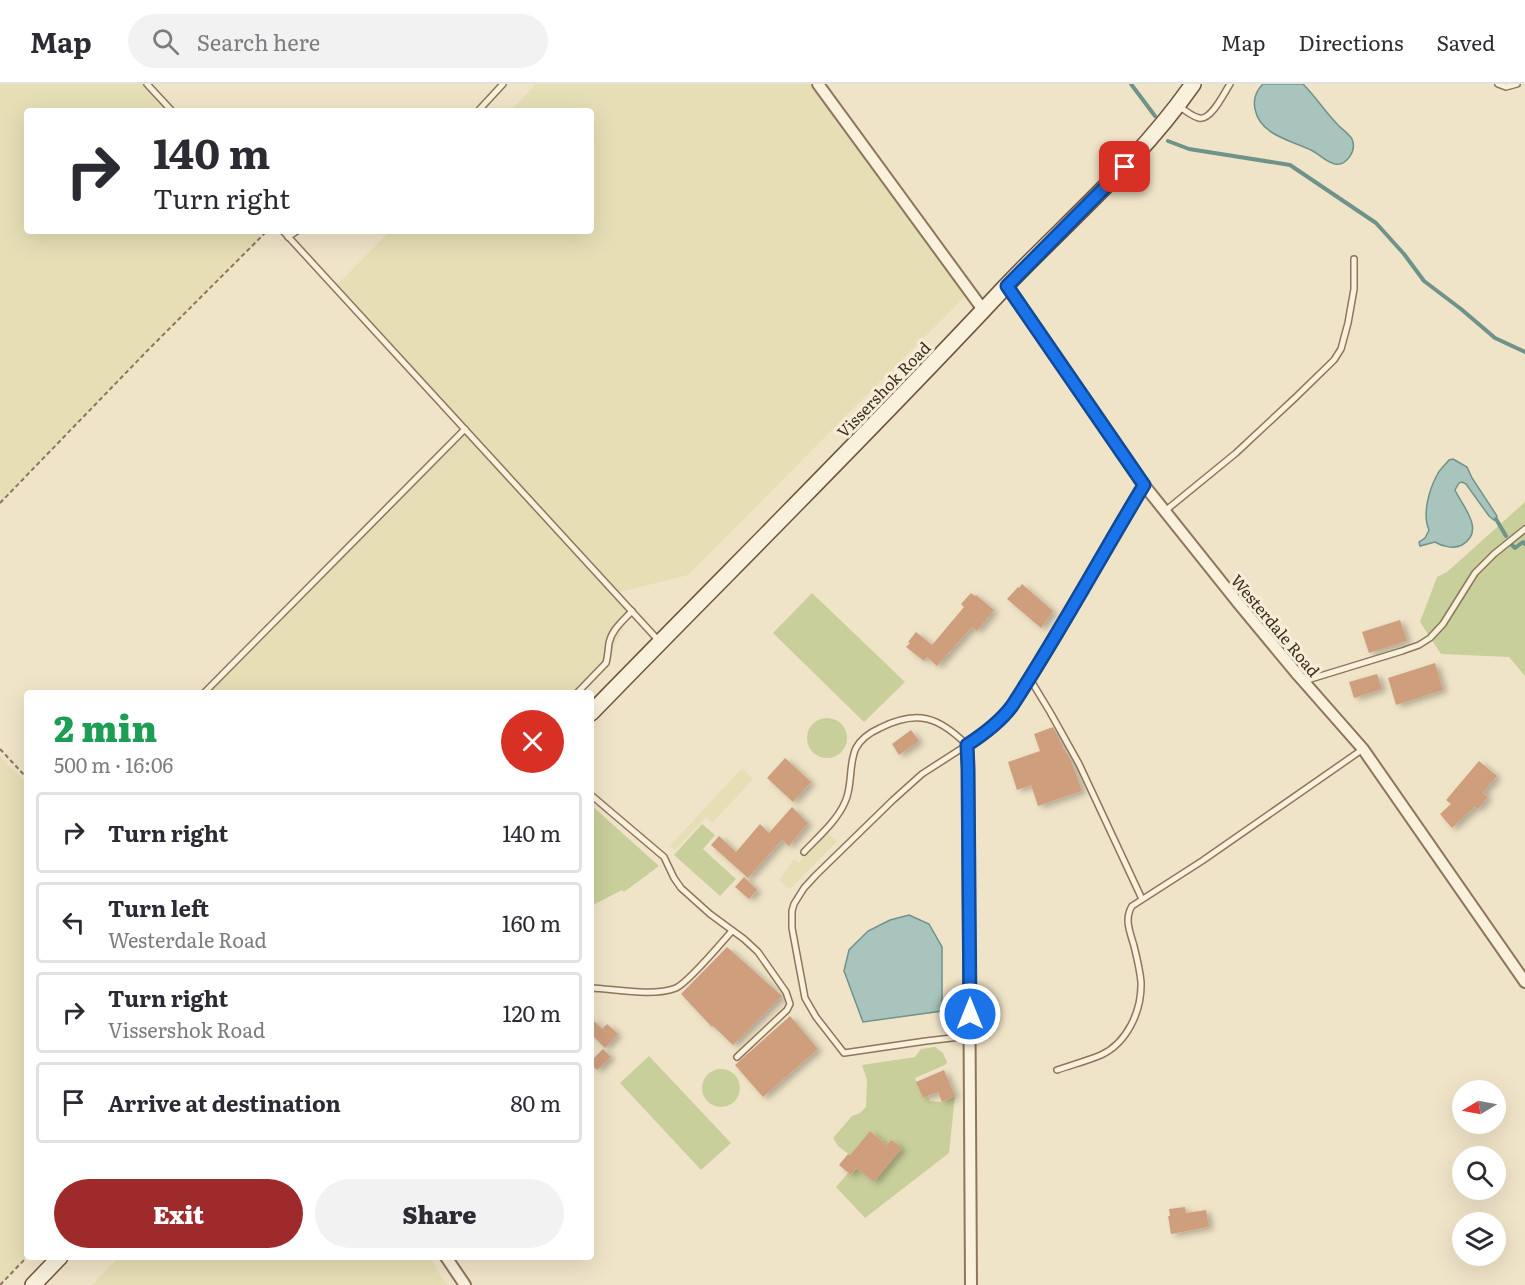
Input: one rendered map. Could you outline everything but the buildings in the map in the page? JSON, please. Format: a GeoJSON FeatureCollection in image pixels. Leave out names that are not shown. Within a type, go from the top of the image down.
{"type":"FeatureCollection","features":[{"type":"Feature","properties":{"kind":"main road","name":"Vissershok Road"},"geometry":{"type":"LineString","coordinates":[[594,710],[1122,170],[1152,137],[1192,84]]}},
{"type":"Feature","properties":{"kind":"main road"},"geometry":{"type":"LineString","coordinates":[[33,1285],[57,1260]]}},
{"type":"Feature","properties":{"kind":"street"},"geometry":{"type":"LineString","coordinates":[[818,84],[984,311]]}},
{"type":"Feature","properties":{"kind":"street","name":"Westerdale Road"},"geometry":{"type":"LineString","coordinates":[[1007,286],[1164,512],[1303,681],[1363,749],[1525,982]]}},
{"type":"Feature","properties":{"kind":"street"},"geometry":{"type":"LineString","coordinates":[[971,1285],[967,745],[1004,716],[1030,678],[1144,485]]}},
{"type":"Feature","properties":{"kind":"street"},"geometry":{"type":"LineString","coordinates":[[448,1260],[465,1285]]}},
{"type":"Feature","properties":{"kind":"lane"},"geometry":{"type":"LineString","coordinates":[[147,84],[169,108]]}},
{"type":"Feature","properties":{"kind":"lane"},"geometry":{"type":"LineString","coordinates":[[481,108],[502,84]]}},
{"type":"Feature","properties":{"kind":"lane"},"geometry":{"type":"LineString","coordinates":[[1178,105],[1196,117],[1206,117],[1230,84]]}},
{"type":"Feature","properties":{"kind":"lane"},"geometry":{"type":"LineString","coordinates":[[1498,84],[1506,87],[1517,84]]}},
{"type":"Feature","properties":{"kind":"lane"},"geometry":{"type":"LineString","coordinates":[[286,234],[661,642]]}},
{"type":"Feature","properties":{"kind":"lane"},"geometry":{"type":"LineString","coordinates":[[288,237],[292,234]]}},
{"type":"Feature","properties":{"kind":"lane"},"geometry":{"type":"LineString","coordinates":[[1164,512],[1236,453],[1334,360],[1341,349],[1348,323],[1354,289],[1354,259]]}},
{"type":"Feature","properties":{"kind":"lane"},"geometry":{"type":"LineString","coordinates":[[207,690],[465,429]]}},
{"type":"Feature","properties":{"kind":"lane"},"geometry":{"type":"LineString","coordinates":[[1303,681],[1402,651],[1430,638],[1443,624],[1475,573],[1525,529]]}},
{"type":"Feature","properties":{"kind":"lane"},"geometry":{"type":"LineString","coordinates":[[580,690],[606,663],[612,632],[632,611]]}},
{"type":"Feature","properties":{"kind":"lane"},"geometry":{"type":"LineString","coordinates":[[1030,678],[1079,764],[1142,899]]}},
{"type":"Feature","properties":{"kind":"lane"},"geometry":{"type":"LineString","coordinates":[[804,852],[839,813],[846,801],[855,750],[872,732],[898,720],[926,719],[945,725],[967,745],[922,774],[816,874],[798,896],[791,918],[805,998],[816,1017],[844,1053],[970,1036]]}},
{"type":"Feature","properties":{"kind":"lane"},"geometry":{"type":"LineString","coordinates":[[1057,1070],[1101,1055],[1115,1047],[1132,1023],[1141,983],[1128,925],[1128,916],[1132,906],[1202,861],[1363,749]]}},
{"type":"Feature","properties":{"kind":"lane"},"geometry":{"type":"LineString","coordinates":[[594,798],[661,854],[681,888],[758,952],[786,992],[790,1004],[787,1010],[737,1057]]}},
{"type":"Feature","properties":{"kind":"lane"},"geometry":{"type":"LineString","coordinates":[[594,988],[655,992],[676,988],[732,931]]}},
{"type":"Feature","properties":{"kind":"path"},"geometry":{"type":"LineString","coordinates":[[0,503],[264,234]]}},
{"type":"Feature","properties":{"kind":"path"},"geometry":{"type":"LineString","coordinates":[[0,749],[24,775]]}},
{"type":"Feature","properties":{"kind":"path"},"geometry":{"type":"LineString","coordinates":[[0,1285],[24,1260]]}},
{"type":"Feature","properties":{"kind":"shaded area"},"geometry":{"type":"Polygon","coordinates":[[[0,84],[148,84],[170,108],[24,108],[24,234],[264,234],[0,503],[0,84]]]}},
{"type":"Feature","properties":{"kind":"shaded area"},"geometry":{"type":"Polygon","coordinates":[[[536,84],[818,84],[969,292],[688,575],[616,593],[632,611],[606,663],[580,690],[207,690],[465,429],[335,287],[387,234],[594,234],[594,108],[513,108],[536,84]]]}},
{"type":"Feature","properties":{"kind":"shaded area"},"geometry":{"type":"Polygon","coordinates":[[[0,756],[24,781],[24,1260],[0,1285],[0,756]]]}},
{"type":"Feature","properties":{"kind":"shaded area"},"geometry":{"type":"Polygon","coordinates":[[[742,768],[753,779],[712,823],[706,817],[675,850],[670,846],[742,768]]]}},
{"type":"Feature","properties":{"kind":"shaded area"},"geometry":{"type":"Polygon","coordinates":[[[827,832],[837,841],[790,889],[779,880],[794,859],[799,863],[827,832]]]}},
{"type":"Feature","properties":{"kind":"shaded area"},"geometry":{"type":"Polygon","coordinates":[[[116,1260],[432,1260],[448,1285],[92,1285],[116,1260]]]}},
{"type":"Feature","properties":{"kind":"green space"},"geometry":{"type":"Polygon","coordinates":[[[1525,502],[1525,676],[1509,657],[1441,654],[1420,622],[1437,577],[1447,572],[1525,502]]]}},
{"type":"Feature","properties":{"kind":"green space"},"geometry":{"type":"Polygon","coordinates":[[[812,593],[905,682],[864,722],[773,633],[812,593]]]}},
{"type":"Feature","properties":{"kind":"green space"},"geometry":{"type":"Polygon","coordinates":[[[827,718],[841,724],[847,738],[841,752],[827,758],[813,752],[807,738],[813,724],[827,718]]]}},
{"type":"Feature","properties":{"kind":"green space"},"geometry":{"type":"Polygon","coordinates":[[[594,808],[659,866],[624,892],[622,890],[594,904],[594,808]]]}},
{"type":"Feature","properties":{"kind":"green space"},"geometry":{"type":"Polygon","coordinates":[[[702,824],[715,835],[703,849],[736,879],[720,896],[674,855],[702,824]]]}},
{"type":"Feature","properties":{"kind":"green space"},"geometry":{"type":"Polygon","coordinates":[[[935,1047],[943,1053],[947,1062],[915,1078],[923,1098],[928,1096],[930,1101],[942,1102],[955,1096],[949,1153],[865,1218],[836,1187],[848,1173],[851,1175],[860,1164],[870,1172],[867,1176],[874,1182],[901,1148],[891,1140],[882,1151],[883,1141],[870,1131],[850,1155],[838,1146],[833,1138],[852,1116],[860,1113],[866,1107],[867,1080],[862,1065],[915,1057],[921,1049],[935,1047]]]}},
{"type":"Feature","properties":{"kind":"green space"},"geometry":{"type":"Polygon","coordinates":[[[649,1056],[731,1143],[701,1170],[620,1083],[649,1056]]]}},
{"type":"Feature","properties":{"kind":"green space"},"geometry":{"type":"Polygon","coordinates":[[[721,1069],[728,1070],[734,1075],[739,1081],[739,1095],[734,1101],[728,1106],[721,1107],[714,1106],[708,1101],[703,1095],[702,1088],[703,1081],[708,1075],[714,1070],[721,1069]]]}},
{"type":"Feature","properties":{"kind":"water"},"geometry":{"type":"Polygon","coordinates":[[[1263,84],[1303,84],[1352,139],[1353,148],[1347,160],[1339,164],[1332,163],[1311,150],[1269,131],[1258,118],[1254,102],[1263,84]]]}},
{"type":"Feature","properties":{"kind":"water"},"geometry":{"type":"Polygon","coordinates":[[[1453,459],[1467,467],[1497,516],[1496,519],[1489,516],[1466,484],[1459,483],[1455,490],[1467,511],[1472,526],[1469,539],[1456,547],[1435,542],[1420,546],[1419,542],[1425,538],[1429,530],[1426,510],[1431,488],[1440,471],[1449,460],[1453,459]]]}},
{"type":"Feature","properties":{"kind":"water"},"geometry":{"type":"Polygon","coordinates":[[[909,915],[929,924],[942,947],[942,1011],[863,1022],[844,971],[849,950],[868,931],[890,920],[909,915]]]}},
{"type":"Feature","properties":{"kind":"waterway"},"geometry":{"type":"LineString","coordinates":[[1131,84],[1155,116]]}},
{"type":"Feature","properties":{"kind":"waterway"},"geometry":{"type":"LineString","coordinates":[[1168,141],[1189,149],[1290,165],[1376,223],[1404,254],[1424,281],[1495,338],[1525,352]]}},
{"type":"Feature","properties":{"kind":"waterway"},"geometry":{"type":"LineString","coordinates":[[1496,519],[1506,536]]}},
{"type":"Feature","properties":{"kind":"waterway"},"geometry":{"type":"LineString","coordinates":[[1512,545],[1515,548],[1523,542],[1525,544]]}},
{"type":"Feature","properties":{"kind":"route"},"geometry":{"type":"LineString","coordinates":[[970,1014],[967,745],[1004,716],[1012,706],[1093,574],[1144,485],[1007,286],[1125,167]]}}]}
